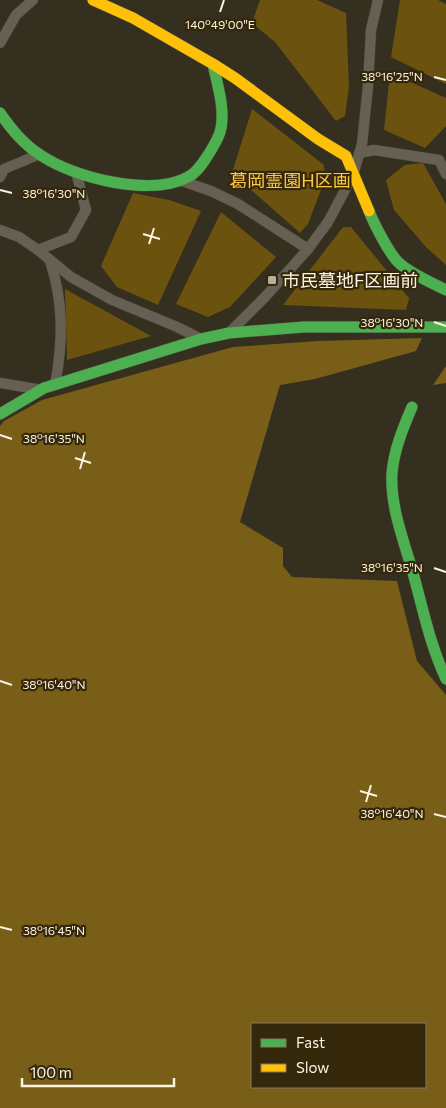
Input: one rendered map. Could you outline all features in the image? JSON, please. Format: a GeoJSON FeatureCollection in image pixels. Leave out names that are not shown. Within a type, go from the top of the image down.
{"type":"FeatureCollection","features":[{"type":"Feature","properties":{"kind":"street"},"geometry":{"type":"LineString","coordinates":[[0,43],[16,15],[33,0]]}},
{"type":"Feature","properties":{"kind":"street"},"geometry":{"type":"LineString","coordinates":[[94,0],[134,18],[213,64],[318,139],[346,156],[375,226],[398,262],[446,290]]}},
{"type":"Feature","properties":{"kind":"street"},"geometry":{"type":"LineString","coordinates":[[229,333],[265,297],[308,249],[328,222],[353,175],[362,144],[371,30],[378,0]]}},
{"type":"Feature","properties":{"kind":"street"},"geometry":{"type":"LineString","coordinates":[[0,113],[4,121],[24,144],[58,166],[94,179],[127,184],[163,185],[189,177],[206,159],[221,129],[220,99],[213,64]]}},
{"type":"Feature","properties":{"kind":"street"},"geometry":{"type":"LineString","coordinates":[[359,153],[374,150],[442,156],[446,174]]}},
{"type":"Feature","properties":{"kind":"street"},"geometry":{"type":"LineString","coordinates":[[0,177],[4,169],[40,154]]}},
{"type":"Feature","properties":{"kind":"street"},"geometry":{"type":"LineString","coordinates":[[38,250],[72,237],[86,210],[76,172]]}},
{"type":"Feature","properties":{"kind":"street"},"geometry":{"type":"LineString","coordinates":[[180,180],[238,204],[308,249]]}},
{"type":"Feature","properties":{"kind":"street"},"geometry":{"type":"LineString","coordinates":[[0,230],[19,237],[72,277],[112,300],[201,339]]}},
{"type":"Feature","properties":{"kind":"street"},"geometry":{"type":"LineString","coordinates":[[50,261],[60,298],[62,322],[61,345],[54,385]]}},
{"type":"Feature","properties":{"kind":"street"},"geometry":{"type":"LineString","coordinates":[[0,414],[54,385],[201,339],[229,333],[304,327],[446,327]]}},
{"type":"Feature","properties":{"kind":"street"},"geometry":{"type":"LineString","coordinates":[[0,383],[42,390]]}},
{"type":"Feature","properties":{"kind":"street"},"geometry":{"type":"LineString","coordinates":[[412,407],[399,435],[394,458],[392,483],[395,508],[437,662],[446,679]]}},
{"type":"Feature","properties":{"kind":"green space"},"geometry":{"type":"Polygon","coordinates":[[[260,0],[317,0],[346,13],[349,87],[345,116],[336,121],[275,42],[252,23],[260,0]]]}},
{"type":"Feature","properties":{"kind":"green space"},"geometry":{"type":"Polygon","coordinates":[[[400,0],[438,0],[446,4],[446,84],[391,57],[400,0]]]}},
{"type":"Feature","properties":{"kind":"green space"},"geometry":{"type":"Polygon","coordinates":[[[390,73],[446,98],[446,126],[425,148],[384,130],[390,73]]]}},
{"type":"Feature","properties":{"kind":"green space","name":"葛岡霊園H区画"},"geometry":{"type":"Polygon","coordinates":[[[252,109],[324,165],[325,179],[308,224],[300,233],[232,173],[252,109]]]}},
{"type":"Feature","properties":{"kind":"green space"},"geometry":{"type":"Polygon","coordinates":[[[423,163],[446,204],[446,265],[426,247],[394,210],[386,180],[405,165],[423,163]]]}},
{"type":"Feature","properties":{"kind":"green space"},"geometry":{"type":"Polygon","coordinates":[[[133,193],[169,200],[201,211],[158,305],[117,287],[101,266],[133,193]]]}},
{"type":"Feature","properties":{"kind":"green space"},"geometry":{"type":"Polygon","coordinates":[[[221,212],[276,257],[230,307],[208,317],[176,304],[221,212]]]}},
{"type":"Feature","properties":{"kind":"green space"},"geometry":{"type":"Polygon","coordinates":[[[343,227],[351,227],[409,298],[406,310],[283,305],[343,227]]]}},
{"type":"Feature","properties":{"kind":"green space"},"geometry":{"type":"Polygon","coordinates":[[[65,289],[151,336],[67,360],[65,289]]]}},
{"type":"Feature","properties":{"kind":"shaded area"},"geometry":{"type":"Polygon","coordinates":[[[422,338],[416,351],[315,379],[280,385],[240,522],[283,548],[283,566],[292,577],[397,581],[417,661],[446,695],[446,1108],[0,1108],[0,426],[4,421],[42,400],[233,347],[318,341],[422,338]]]}},
{"type":"Feature","properties":{"kind":"shaded area"},"geometry":{"type":"Polygon","coordinates":[[[446,366],[446,383],[433,385],[446,366]]]}},
{"type":"Feature","properties":{"kind":"traffic: fast"},"geometry":{"type":"LineString","coordinates":[[0,113],[24,142],[56,164],[93,178],[114,182],[134,185],[172,183],[192,175],[203,163],[217,140],[222,120],[221,104],[213,64]]}},
{"type":"Feature","properties":{"kind":"traffic: fast"},"geometry":{"type":"LineString","coordinates":[[369,211],[382,238],[398,262],[414,274],[446,290]]}},
{"type":"Feature","properties":{"kind":"traffic: fast"},"geometry":{"type":"LineString","coordinates":[[0,414],[44,388],[201,339],[229,333],[304,327],[446,327]]}},
{"type":"Feature","properties":{"kind":"traffic: fast"},"geometry":{"type":"LineString","coordinates":[[412,407],[402,431],[395,456],[392,473],[393,498],[398,524],[427,627],[446,679]]}},
{"type":"Feature","properties":{"kind":"traffic: slow"},"geometry":{"type":"LineString","coordinates":[[93,0],[133,18],[213,64],[318,139],[346,156],[369,211]]}},
{"type":"Feature","properties":{"kind":"place","name":"市民墓地F区画前"},"geometry":{"type":"Point","coordinates":[272,280]}}]}
